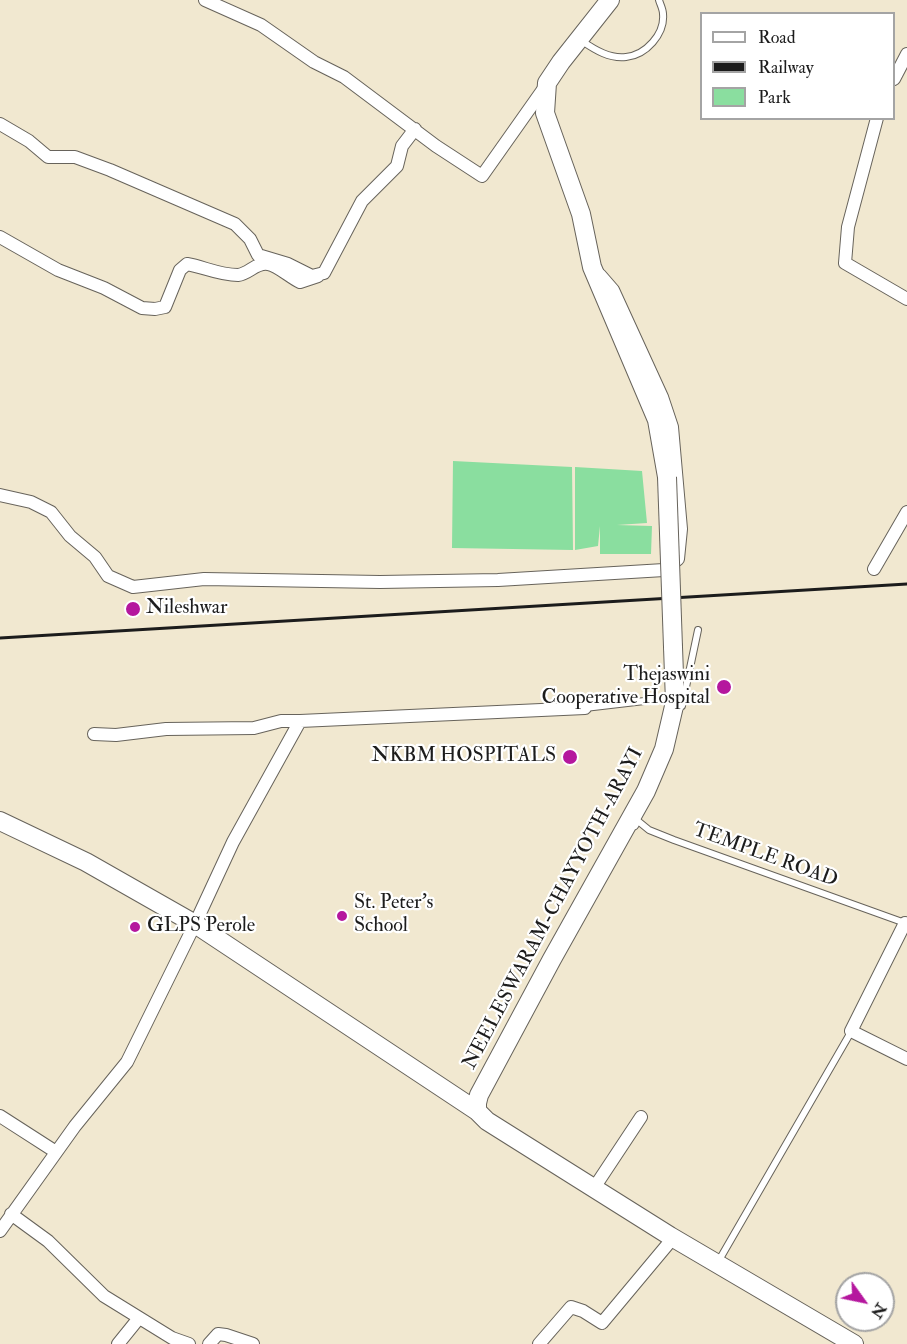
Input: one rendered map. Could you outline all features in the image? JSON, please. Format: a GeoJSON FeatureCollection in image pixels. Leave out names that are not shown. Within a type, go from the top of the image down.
{"type":"FeatureCollection","features":[{"type":"Feature","properties":{"kind":"main road"},"geometry":{"type":"LineString","coordinates":[[547,83],[610,0]]}},
{"type":"Feature","properties":{"kind":"main road","name":"NEELESWARAM-CHAYYOTH-ARAYI"},"geometry":{"type":"LineString","coordinates":[[477,1111],[479,1095],[645,791],[664,749],[675,702],[667,477],[657,420],[592,267],[581,214],[545,113],[547,83]]}},
{"type":"Feature","properties":{"kind":"main road"},"geometry":{"type":"LineString","coordinates":[[0,821],[86,862],[195,924],[477,1111],[487,1121],[670,1236],[854,1344]]}},
{"type":"Feature","properties":{"kind":"street"},"geometry":{"type":"LineString","coordinates":[[205,0],[261,25],[314,62],[344,77],[467,168],[482,176],[547,83]]}},
{"type":"Feature","properties":{"kind":"street"},"geometry":{"type":"LineString","coordinates":[[895,77],[907,54]]}},
{"type":"Feature","properties":{"kind":"street"},"geometry":{"type":"LineString","coordinates":[[876,120],[848,227],[845,263],[907,299]]}},
{"type":"Feature","properties":{"kind":"street"},"geometry":{"type":"LineString","coordinates":[[0,124],[29,141],[48,157],[75,157],[110,170],[235,224],[250,239],[258,255],[288,264],[312,276],[320,274]]}},
{"type":"Feature","properties":{"kind":"street"},"geometry":{"type":"LineString","coordinates":[[0,237],[58,270],[104,288],[142,308],[165,307],[180,270],[187,264],[220,273],[239,275],[250,272],[257,265],[267,264],[300,282],[324,273],[362,201],[397,166],[402,146],[415,129]]}},
{"type":"Feature","properties":{"kind":"street"},"geometry":{"type":"LineString","coordinates":[[0,495],[31,502],[51,512],[70,536],[95,557],[108,576],[133,587],[204,579],[380,582],[498,580],[664,570],[678,559],[681,529],[672,427],[662,397],[613,290],[592,267]]}},
{"type":"Feature","properties":{"kind":"street"},"geometry":{"type":"LineString","coordinates":[[874,569],[907,512]]}},
{"type":"Feature","properties":{"kind":"street"},"geometry":{"type":"LineString","coordinates":[[94,734],[116,735],[166,729],[213,727],[254,728],[281,722],[585,708]]}},
{"type":"Feature","properties":{"kind":"street"},"geometry":{"type":"LineString","coordinates":[[0,1231],[75,1126],[127,1062],[233,842],[300,721]]}},
{"type":"Feature","properties":{"kind":"street"},"geometry":{"type":"LineString","coordinates":[[906,924],[851,1031],[907,1059]]}},
{"type":"Feature","properties":{"kind":"street"},"geometry":{"type":"LineString","coordinates":[[0,1116],[56,1152]]}},
{"type":"Feature","properties":{"kind":"street"},"geometry":{"type":"LineString","coordinates":[[594,1188],[641,1117]]}},
{"type":"Feature","properties":{"kind":"street"},"geometry":{"type":"LineString","coordinates":[[11,1214],[48,1241],[104,1296],[172,1338],[189,1344]]}},
{"type":"Feature","properties":{"kind":"street"},"geometry":{"type":"LineString","coordinates":[[539,1344],[571,1306],[602,1323],[668,1244],[670,1236]]}},
{"type":"Feature","properties":{"kind":"street"},"geometry":{"type":"LineString","coordinates":[[118,1344],[139,1318]]}},
{"type":"Feature","properties":{"kind":"street"},"geometry":{"type":"LineString","coordinates":[[209,1344],[218,1334],[254,1344]]}},
{"type":"Feature","properties":{"kind":"lane"},"geometry":{"type":"LineString","coordinates":[[580,39],[594,50],[609,56],[627,58],[645,50],[661,32],[663,13],[659,0]]}},
{"type":"Feature","properties":{"kind":"lane"},"geometry":{"type":"LineString","coordinates":[[626,826],[662,771],[689,678],[698,630]]}},
{"type":"Feature","properties":{"kind":"lane"},"geometry":{"type":"LineString","coordinates":[[585,708],[670,698],[660,750],[640,786]]}},
{"type":"Feature","properties":{"kind":"lane","name":"TEMPLE ROAD"},"geometry":{"type":"LineString","coordinates":[[626,826],[649,830],[906,924]]}},
{"type":"Feature","properties":{"kind":"lane"},"geometry":{"type":"LineString","coordinates":[[717,1264],[851,1031]]}},
{"type":"Feature","properties":{"kind":"green space"},"geometry":{"type":"Polygon","coordinates":[[[453,461],[572,467],[573,550],[452,548],[453,461]]]}},
{"type":"Feature","properties":{"kind":"green space"},"geometry":{"type":"Polygon","coordinates":[[[575,467],[642,471],[647,523],[617,525],[652,526],[651,554],[600,554],[600,526],[598,546],[575,550],[575,467]]]}},
{"type":"Feature","properties":{"kind":"railway"},"geometry":{"type":"LineString","coordinates":[[0,638],[907,584]]}},
{"type":"Feature","properties":{"kind":"place","name":"Nileshwar"},"geometry":{"type":"Point","coordinates":[133,609]}},
{"type":"Feature","properties":{"kind":"place","name":"Thejaswini Cooperative Hospital"},"geometry":{"type":"Point","coordinates":[724,687]}},
{"type":"Feature","properties":{"kind":"place","name":"NKBM HOSPITALS"},"geometry":{"type":"Point","coordinates":[570,757]}},
{"type":"Feature","properties":{"kind":"place","name":"St. Peter's School"},"geometry":{"type":"Point","coordinates":[342,916]}},
{"type":"Feature","properties":{"kind":"place","name":"GLPS Perole"},"geometry":{"type":"Point","coordinates":[135,927]}}]}
